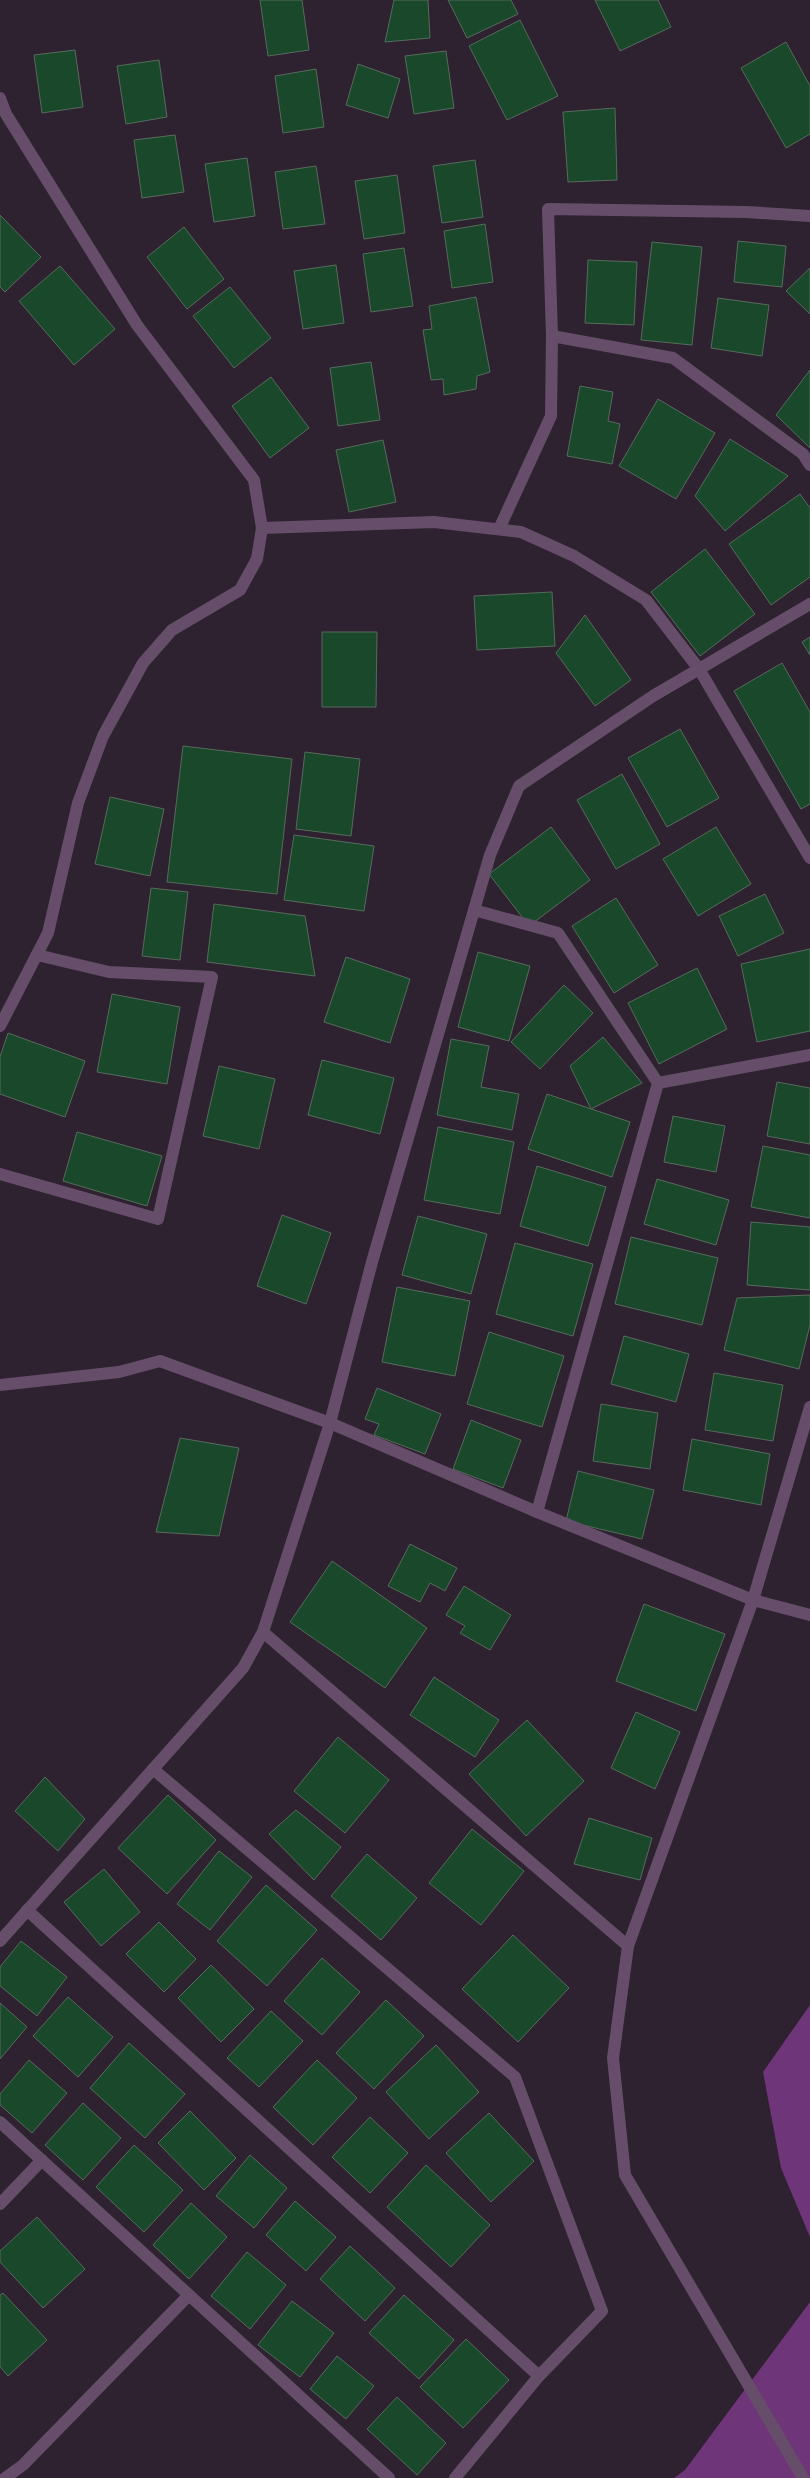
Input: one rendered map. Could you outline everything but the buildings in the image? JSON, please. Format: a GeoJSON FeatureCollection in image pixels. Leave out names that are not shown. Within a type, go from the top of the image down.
{"type":"FeatureCollection","features":[{"type":"Feature","properties":{"kind":"street"},"geometry":{"type":"LineString","coordinates":[[0,98],[6,114],[137,326],[254,480],[262,528],[257,559],[240,590],[172,630],[142,663],[103,736],[78,802],[48,933],[0,1026]]}},
{"type":"Feature","properties":{"kind":"street"},"geometry":{"type":"LineString","coordinates":[[499,529],[551,416],[552,336],[548,209],[746,212],[810,216]]}},
{"type":"Feature","properties":{"kind":"street"},"geometry":{"type":"LineString","coordinates":[[552,336],[673,358],[804,454],[810,465]]}},
{"type":"Feature","properties":{"kind":"street"},"geometry":{"type":"LineString","coordinates":[[262,528],[434,522],[522,532],[574,556],[646,600],[699,669],[810,858]]}},
{"type":"Feature","properties":{"kind":"street"},"geometry":{"type":"LineString","coordinates":[[0,1941],[243,1668],[263,1632],[330,1423],[372,1262],[490,855],[519,786],[653,696],[810,604]]}},
{"type":"Feature","properties":{"kind":"street"},"geometry":{"type":"LineString","coordinates":[[474,910],[558,934],[658,1083],[537,1512]]}},
{"type":"Feature","properties":{"kind":"street"},"geometry":{"type":"LineString","coordinates":[[0,1174],[158,1219],[212,977],[109,972],[37,955]]}},
{"type":"Feature","properties":{"kind":"street"},"geometry":{"type":"LineString","coordinates":[[658,1083],[810,1055]]}},
{"type":"Feature","properties":{"kind":"street"},"geometry":{"type":"LineString","coordinates":[[0,1386],[119,1372],[160,1361],[330,1423],[537,1512],[753,1600],[810,1615]]}},
{"type":"Feature","properties":{"kind":"street"},"geometry":{"type":"LineString","coordinates":[[802,2478],[625,2175],[612,2058],[628,1946],[753,1600],[810,1407]]}},
{"type":"Feature","properties":{"kind":"street"},"geometry":{"type":"LineString","coordinates":[[263,1632],[628,1946]]}},
{"type":"Feature","properties":{"kind":"street"},"geometry":{"type":"LineString","coordinates":[[153,1769],[515,2077],[602,2311],[539,2376],[455,2478]]}},
{"type":"Feature","properties":{"kind":"street"},"geometry":{"type":"LineString","coordinates":[[27,1910],[539,2376]]}},
{"type":"Feature","properties":{"kind":"street"},"geometry":{"type":"LineString","coordinates":[[0,2122],[389,2478]]}},
{"type":"Feature","properties":{"kind":"street"},"geometry":{"type":"LineString","coordinates":[[0,2204],[42,2160]]}},
{"type":"Feature","properties":{"kind":"street"},"geometry":{"type":"LineString","coordinates":[[5,2478],[24,2465],[190,2295]]}},
{"type":"Feature","properties":{"kind":"shaded area"},"geometry":{"type":"Polygon","coordinates":[[[810,2005],[810,2237],[781,2168],[763,2072],[810,2005]]]}},
{"type":"Feature","properties":{"kind":"shaded area"},"geometry":{"type":"Polygon","coordinates":[[[810,2302],[810,2478],[674,2478],[685,2470],[810,2302]]]}}]}
